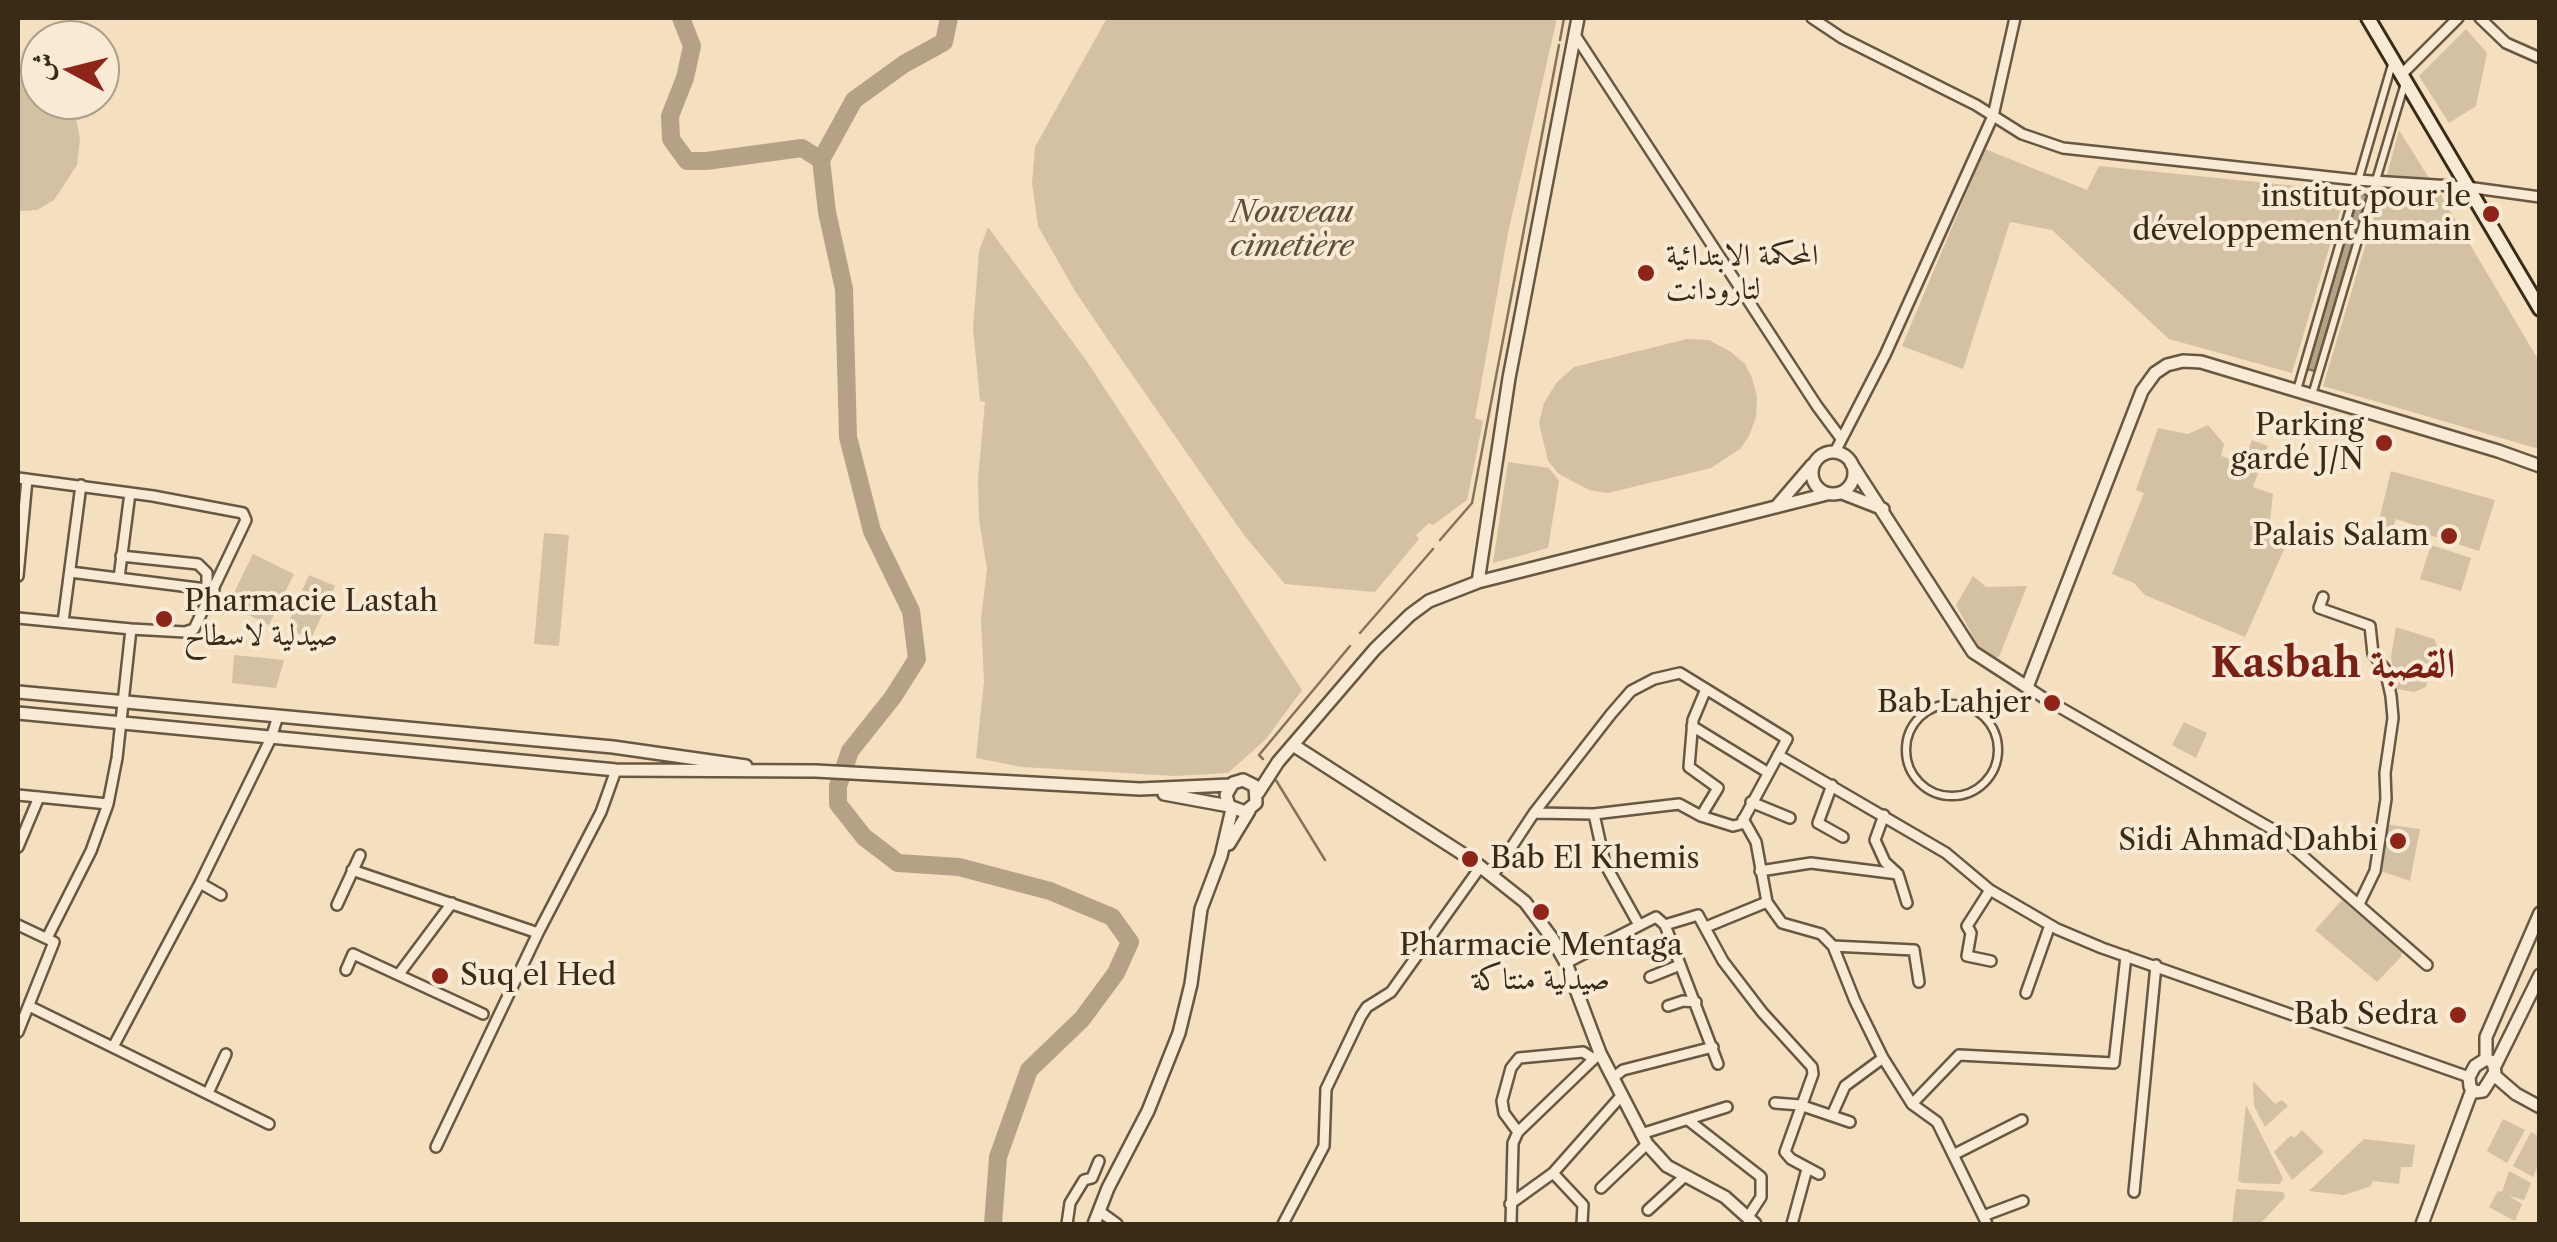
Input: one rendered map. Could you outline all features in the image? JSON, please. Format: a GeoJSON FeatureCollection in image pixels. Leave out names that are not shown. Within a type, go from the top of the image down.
{"type":"FeatureCollection","features":[{"type":"Feature","properties":{"kind":"main road"},"geometry":{"type":"LineString","coordinates":[[2368,18],[2540,310]]}},
{"type":"Feature","properties":{"kind":"street"},"geometry":{"type":"LineString","coordinates":[[1478,582],[1509,378],[1578,18]]}},
{"type":"Feature","properties":{"kind":"street"},"geometry":{"type":"LineString","coordinates":[[1812,18],[1842,38],[2022,134],[2063,148],[2358,180],[2467,186],[2540,197]]}},
{"type":"Feature","properties":{"kind":"street"},"geometry":{"type":"LineString","coordinates":[[1835,452],[1885,355],[1993,116],[2014,18]]}},
{"type":"Feature","properties":{"kind":"street"},"geometry":{"type":"LineString","coordinates":[[2312,395],[2403,78],[2458,18]]}},
{"type":"Feature","properties":{"kind":"street"},"geometry":{"type":"LineString","coordinates":[[2480,18],[2506,42],[2540,58]]}},
{"type":"Feature","properties":{"kind":"street"},"geometry":{"type":"LineString","coordinates":[[1574,34],[1840,437]]}},
{"type":"Feature","properties":{"kind":"street"},"geometry":{"type":"LineString","coordinates":[[2297,391],[2392,60]]}},
{"type":"Feature","properties":{"kind":"street"},"geometry":{"type":"LineString","coordinates":[[2328,282],[2344,287]]}},
{"type":"Feature","properties":{"kind":"street"},"geometry":{"type":"LineString","coordinates":[[2027,688],[2142,391],[2167,365],[2192,360],[2498,450],[2540,466]]}},
{"type":"Feature","properties":{"kind":"street"},"geometry":{"type":"LineString","coordinates":[[1776,507],[1827,453],[1835,452],[1851,462],[1973,652],[2052,703],[2272,829],[2427,965]]}},
{"type":"Feature","properties":{"kind":"street"},"geometry":{"type":"LineString","coordinates":[[1815,462],[1815,485],[1828,494]]}},
{"type":"Feature","properties":{"kind":"street"},"geometry":{"type":"LineString","coordinates":[[1842,493],[1853,480],[1851,462]]}},
{"type":"Feature","properties":{"kind":"street"},"geometry":{"type":"LineString","coordinates":[[18,576],[22,479],[130,492],[245,515],[246,523],[191,632],[18,618]]}},
{"type":"Feature","properties":{"kind":"street"},"geometry":{"type":"LineString","coordinates":[[63,622],[81,485]]}},
{"type":"Feature","properties":{"kind":"street"},"geometry":{"type":"LineString","coordinates":[[119,578],[130,492]]}},
{"type":"Feature","properties":{"kind":"street"},"geometry":{"type":"LineString","coordinates":[[1221,856],[1278,762],[1410,615],[1448,592],[1828,494],[1842,493],[1883,508]]}},
{"type":"Feature","properties":{"kind":"street"},"geometry":{"type":"LineString","coordinates":[[121,556],[198,564],[207,573],[210,589]]}},
{"type":"Feature","properties":{"kind":"street"},"geometry":{"type":"LineString","coordinates":[[70,572],[210,589]]}},
{"type":"Feature","properties":{"kind":"street"},"geometry":{"type":"LineString","coordinates":[[2323,597],[2319,608],[2370,626],[2373,654],[2385,669],[2391,696],[2393,718],[2386,799],[2375,871],[2359,904]]}},
{"type":"Feature","properties":{"kind":"street"},"geometry":{"type":"LineString","coordinates":[[47,938],[91,851],[108,804],[131,629]]}},
{"type":"Feature","properties":{"kind":"street"},"geometry":{"type":"LineString","coordinates":[[1493,875],[1534,813],[1611,714],[1640,685],[1676,672],[1788,739],[1741,824],[1734,826],[1701,816],[1679,804],[1594,814],[1534,813]]}},
{"type":"Feature","properties":{"kind":"street"},"geometry":{"type":"LineString","coordinates":[[1701,816],[1718,788],[1690,768],[1692,726],[1706,689]]}},
{"type":"Feature","properties":{"kind":"street"},"geometry":{"type":"LineString","coordinates":[[18,692],[613,747],[706,758],[765,770]]}},
{"type":"Feature","properties":{"kind":"street"},"geometry":{"type":"LineString","coordinates":[[1952,704],[1982,715],[1997,742],[1992,773],[1982,785],[1952,796],[1922,785],[1912,773],[1907,742],[1912,727],[1923,714],[1936,706],[1952,704]]}},
{"type":"Feature","properties":{"kind":"street"},"geometry":{"type":"LineString","coordinates":[[18,713],[616,770],[816,771],[1140,789],[1230,786],[1278,762]]}},
{"type":"Feature","properties":{"kind":"street"},"geometry":{"type":"LineString","coordinates":[[113,1047],[200,883],[272,738],[278,716]]}},
{"type":"Feature","properties":{"kind":"street"},"geometry":{"type":"LineString","coordinates":[[1692,726],[1767,772]]}},
{"type":"Feature","properties":{"kind":"street"},"geometry":{"type":"LineString","coordinates":[[1293,746],[1474,861],[1525,902],[1566,964],[1597,1056],[1614,1076],[1644,1139],[1667,1166],[1725,1197],[1752,1221],[1762,1177],[1688,1120]]}},
{"type":"Feature","properties":{"kind":"street"},"geometry":{"type":"LineString","coordinates":[[1778,755],[1946,853],[1990,890],[2050,924],[2483,1090],[2492,1067],[2535,994],[2540,975]]}},
{"type":"Feature","properties":{"kind":"street"},"geometry":{"type":"LineString","coordinates":[[436,1147],[538,933],[601,812],[616,770]]}},
{"type":"Feature","properties":{"kind":"street"},"geometry":{"type":"LineString","coordinates":[[1246,780],[1258,793]]}},
{"type":"Feature","properties":{"kind":"street"},"geometry":{"type":"LineString","coordinates":[[1832,785],[1818,823],[1843,836]]}},
{"type":"Feature","properties":{"kind":"street"},"geometry":{"type":"LineString","coordinates":[[1094,1224],[1108,1188],[1148,1112],[1179,1033],[1202,909],[1221,856],[1231,807],[1226,796],[1230,786]]}},
{"type":"Feature","properties":{"kind":"street"},"geometry":{"type":"LineString","coordinates":[[1140,789],[1249,811]]}},
{"type":"Feature","properties":{"kind":"street"},"geometry":{"type":"LineString","coordinates":[[18,795],[108,804]]}},
{"type":"Feature","properties":{"kind":"street"},"geometry":{"type":"LineString","coordinates":[[18,847],[39,797]]}},
{"type":"Feature","properties":{"kind":"street"},"geometry":{"type":"LineString","coordinates":[[1751,802],[1790,818]]}},
{"type":"Feature","properties":{"kind":"street"},"geometry":{"type":"LineString","coordinates":[[1594,814],[1606,864],[1639,925]]}},
{"type":"Feature","properties":{"kind":"street"},"geometry":{"type":"LineString","coordinates":[[1884,815],[1875,840],[1885,862],[1898,874],[1906,903]]}},
{"type":"Feature","properties":{"kind":"street"},"geometry":{"type":"LineString","coordinates":[[1743,819],[1753,834],[1767,902],[1782,923],[1821,934],[1833,946],[1883,1058],[1912,1104],[1937,1122],[1985,1220],[2023,1201]]}},
{"type":"Feature","properties":{"kind":"street"},"geometry":{"type":"LineString","coordinates":[[337,905],[360,855]]}},
{"type":"Feature","properties":{"kind":"street"},"geometry":{"type":"LineString","coordinates":[[1283,1224],[1324,1146],[1326,1089],[1361,1016],[1367,1007],[1391,992],[1474,861]]}},
{"type":"Feature","properties":{"kind":"street"},"geometry":{"type":"LineString","coordinates":[[1760,871],[1811,863],[1898,874]]}},
{"type":"Feature","properties":{"kind":"street"},"geometry":{"type":"LineString","coordinates":[[352,870],[538,933]]}},
{"type":"Feature","properties":{"kind":"street"},"geometry":{"type":"LineString","coordinates":[[200,883],[221,895]]}},
{"type":"Feature","properties":{"kind":"street"},"geometry":{"type":"LineString","coordinates":[[1990,890],[1967,926],[1972,933],[1968,956],[1991,961]]}},
{"type":"Feature","properties":{"kind":"street"},"geometry":{"type":"LineString","coordinates":[[1706,926],[1767,902]]}},
{"type":"Feature","properties":{"kind":"street"},"geometry":{"type":"LineString","coordinates":[[399,974],[452,904]]}},
{"type":"Feature","properties":{"kind":"street"},"geometry":{"type":"LineString","coordinates":[[2540,913],[2486,1037],[2492,1067],[2516,1094],[2540,1108]]}},
{"type":"Feature","properties":{"kind":"street"},"geometry":{"type":"LineString","coordinates":[[1665,924],[1698,914],[1733,974],[1812,1067],[1813,1074],[1785,1152],[1819,1174]]}},
{"type":"Feature","properties":{"kind":"street"},"geometry":{"type":"LineString","coordinates":[[1566,964],[1656,918],[1665,924],[1718,1064]]}},
{"type":"Feature","properties":{"kind":"street"},"geometry":{"type":"LineString","coordinates":[[2026,992],[2050,924]]}},
{"type":"Feature","properties":{"kind":"street"},"geometry":{"type":"LineString","coordinates":[[18,926],[54,942],[19,1027]]}},
{"type":"Feature","properties":{"kind":"street"},"geometry":{"type":"LineString","coordinates":[[1833,946],[1914,950],[1920,982]]}},
{"type":"Feature","properties":{"kind":"street"},"geometry":{"type":"LineString","coordinates":[[346,970],[353,954],[483,1014]]}},
{"type":"Feature","properties":{"kind":"street"},"geometry":{"type":"LineString","coordinates":[[1912,1104],[1960,1056],[2114,1062],[2126,956]]}},
{"type":"Feature","properties":{"kind":"street"},"geometry":{"type":"LineString","coordinates":[[2134,1192],[2156,965]]}},
{"type":"Feature","properties":{"kind":"street"},"geometry":{"type":"LineString","coordinates":[[1650,977],[1680,966]]}},
{"type":"Feature","properties":{"kind":"street"},"geometry":{"type":"LineString","coordinates":[[1668,1006],[1696,1002]]}},
{"type":"Feature","properties":{"kind":"street"},"geometry":{"type":"LineString","coordinates":[[29,1006],[269,1124]]}},
{"type":"Feature","properties":{"kind":"street"},"geometry":{"type":"LineString","coordinates":[[1614,1076],[1622,1070],[1713,1047]]}},
{"type":"Feature","properties":{"kind":"street"},"geometry":{"type":"LineString","coordinates":[[1518,1132],[1504,1113],[1502,1101],[1518,1058],[1582,1052],[1597,1056]]}},
{"type":"Feature","properties":{"kind":"street"},"geometry":{"type":"LineString","coordinates":[[208,1093],[226,1054]]}},
{"type":"Feature","properties":{"kind":"street"},"geometry":{"type":"LineString","coordinates":[[1511,1224],[1513,1143],[1518,1132],[1597,1056]]}},
{"type":"Feature","properties":{"kind":"street"},"geometry":{"type":"LineString","coordinates":[[1832,1116],[1846,1086],[1883,1058]]}},
{"type":"Feature","properties":{"kind":"street"},"geometry":{"type":"LineString","coordinates":[[2422,1224],[2476,1066],[2492,1067]]}},
{"type":"Feature","properties":{"kind":"street"},"geometry":{"type":"LineString","coordinates":[[1510,1204],[1553,1173],[1622,1094]]}},
{"type":"Feature","properties":{"kind":"street"},"geometry":{"type":"LineString","coordinates":[[1775,1103],[1800,1105],[1850,1122]]}},
{"type":"Feature","properties":{"kind":"street"},"geometry":{"type":"LineString","coordinates":[[1601,1188],[1644,1139],[1728,1107]]}},
{"type":"Feature","properties":{"kind":"street"},"geometry":{"type":"LineString","coordinates":[[1955,1154],[2022,1120]]}},
{"type":"Feature","properties":{"kind":"street"},"geometry":{"type":"LineString","coordinates":[[1067,1224],[1070,1203],[1084,1180],[1092,1178],[1099,1161]]}},
{"type":"Feature","properties":{"kind":"street"},"geometry":{"type":"LineString","coordinates":[[1792,1224],[1807,1169]]}},
{"type":"Feature","properties":{"kind":"street"},"geometry":{"type":"LineString","coordinates":[[1553,1173],[1582,1205],[1582,1224]]}},
{"type":"Feature","properties":{"kind":"street"},"geometry":{"type":"LineString","coordinates":[[1648,1210],[1684,1177]]}},
{"type":"Feature","properties":{"kind":"street"},"geometry":{"type":"LineString","coordinates":[[1099,1211],[1118,1224]]}},
{"type":"Feature","properties":{"kind":"green space","name":"Nouveau cimetière"},"geometry":{"type":"Polygon","coordinates":[[[1107,18],[1557,18],[1508,233],[1475,418],[1483,421],[1467,500],[1416,535],[1419,539],[1375,592],[1285,584],[1244,535],[1115,350],[1038,226],[1032,183],[1035,147],[1107,18]]]}},
{"type":"Feature","properties":{"kind":"green space"},"geometry":{"type":"Polygon","coordinates":[[[2466,29],[2487,53],[2476,106],[2449,123],[2419,76],[2466,29]]]}},
{"type":"Feature","properties":{"kind":"green space"},"geometry":{"type":"Polygon","coordinates":[[[18,79],[20,120],[76,120],[80,139],[77,165],[54,200],[37,210],[18,211],[18,79]]]}},
{"type":"Feature","properties":{"kind":"green space"},"geometry":{"type":"Polygon","coordinates":[[[2399,130],[2429,178],[2387,175],[2399,130]]]}},
{"type":"Feature","properties":{"kind":"green space"},"geometry":{"type":"Polygon","coordinates":[[[1985,149],[2087,190],[2099,166],[2346,191],[2292,373],[2169,339],[2052,230],[2010,222],[1963,369],[1902,346],[1985,149]]]}},
{"type":"Feature","properties":{"kind":"green space"},"geometry":{"type":"Polygon","coordinates":[[[2439,192],[2539,361],[2539,449],[2323,386],[2381,194],[2439,192]]]}},
{"type":"Feature","properties":{"kind":"green space"},"geometry":{"type":"Polygon","coordinates":[[[988,227],[1086,360],[1302,690],[1266,739],[1228,773],[1175,776],[1022,767],[976,758],[984,681],[981,619],[987,569],[978,479],[985,402],[980,401],[973,328],[979,251],[988,227]]]}},
{"type":"Feature","properties":{"kind":"green space"},"geometry":{"type":"Polygon","coordinates":[[[1687,339],[1709,340],[1731,352],[1745,364],[1752,378],[1757,397],[1756,417],[1740,449],[1711,468],[1608,493],[1589,490],[1559,474],[1548,461],[1539,423],[1544,403],[1557,382],[1574,367],[1687,339]]]}},
{"type":"Feature","properties":{"kind":"green space"},"geometry":{"type":"Polygon","coordinates":[[[2208,425],[2224,444],[2221,456],[2243,463],[2252,440],[2268,446],[2253,487],[2273,494],[2268,538],[2286,545],[2245,637],[2145,595],[2134,583],[2112,574],[2144,493],[2136,490],[2158,428],[2188,434],[2208,425]]]}},
{"type":"Feature","properties":{"kind":"green space"},"geometry":{"type":"Polygon","coordinates":[[[1508,462],[1549,468],[1559,481],[1548,548],[1493,563],[1508,462]]]}},
{"type":"Feature","properties":{"kind":"green space"},"geometry":{"type":"Polygon","coordinates":[[[2391,471],[2495,500],[2479,551],[2423,533],[2424,528],[2396,519],[2391,532],[2377,528],[2391,471]]]}},
{"type":"Feature","properties":{"kind":"green space"},"geometry":{"type":"Polygon","coordinates":[[[544,533],[569,535],[559,646],[534,644],[544,533]]]}},
{"type":"Feature","properties":{"kind":"green space"},"geometry":{"type":"Polygon","coordinates":[[[2431,545],[2471,558],[2461,591],[2420,579],[2431,545]]]}},
{"type":"Feature","properties":{"kind":"green space"},"geometry":{"type":"Polygon","coordinates":[[[253,554],[294,574],[269,625],[228,605],[253,554]]]}},
{"type":"Feature","properties":{"kind":"green space"},"geometry":{"type":"Polygon","coordinates":[[[309,575],[335,586],[311,639],[286,628],[309,575]]]}},
{"type":"Feature","properties":{"kind":"green space"},"geometry":{"type":"Polygon","coordinates":[[[1973,576],[1986,587],[2027,586],[1999,657],[1988,657],[1981,651],[1956,605],[1973,576]]]}},
{"type":"Feature","properties":{"kind":"green space"},"geometry":{"type":"Polygon","coordinates":[[[2396,627],[2434,639],[2437,645],[2426,687],[2414,692],[2396,689],[2391,657],[2396,627]]]}},
{"type":"Feature","properties":{"kind":"green space"},"geometry":{"type":"Polygon","coordinates":[[[234,655],[284,660],[276,688],[232,683],[234,655]]]}},
{"type":"Feature","properties":{"kind":"green space"},"geometry":{"type":"Polygon","coordinates":[[[2184,722],[2207,733],[2196,758],[2172,745],[2184,722]]]}},
{"type":"Feature","properties":{"kind":"green space"},"geometry":{"type":"Polygon","coordinates":[[[2384,824],[2420,829],[2410,881],[2378,870],[2384,824]]]}},
{"type":"Feature","properties":{"kind":"green space"},"geometry":{"type":"Polygon","coordinates":[[[2342,900],[2402,952],[2377,982],[2315,930],[2342,900]]]}},
{"type":"Feature","properties":{"kind":"green space"},"geometry":{"type":"Polygon","coordinates":[[[2253,1081],[2275,1104],[2282,1100],[2288,1106],[2265,1127],[2254,1106],[2253,1081]]]}},
{"type":"Feature","properties":{"kind":"green space"},"geometry":{"type":"Polygon","coordinates":[[[2246,1105],[2283,1178],[2280,1184],[2238,1180],[2246,1105]]]}},
{"type":"Feature","properties":{"kind":"green space"},"geometry":{"type":"Polygon","coordinates":[[[2503,1119],[2525,1130],[2507,1163],[2487,1151],[2503,1119]]]}},
{"type":"Feature","properties":{"kind":"green space"},"geometry":{"type":"Polygon","coordinates":[[[2302,1130],[2324,1152],[2292,1180],[2274,1152],[2302,1130]]]}},
{"type":"Feature","properties":{"kind":"green space"},"geometry":{"type":"Polygon","coordinates":[[[2531,1132],[2540,1137],[2539,1163],[2533,1177],[2513,1166],[2531,1132]]]}},
{"type":"Feature","properties":{"kind":"green space"},"geometry":{"type":"Polygon","coordinates":[[[2364,1139],[2415,1145],[2412,1167],[2401,1167],[2399,1184],[2373,1181],[2371,1186],[2344,1195],[2309,1191],[2364,1139]]]}},
{"type":"Feature","properties":{"kind":"green space"},"geometry":{"type":"Polygon","coordinates":[[[2509,1171],[2531,1183],[2524,1200],[2509,1196],[2522,1204],[2515,1221],[2489,1207],[2498,1191],[2502,1192],[2509,1171]]]}},
{"type":"Feature","properties":{"kind":"green space"},"geometry":{"type":"Polygon","coordinates":[[[2236,1189],[2283,1192],[2285,1197],[2260,1224],[2232,1224],[2236,1189]]]}},
{"type":"Feature","properties":{"kind":"shaded area"},"geometry":{"type":"Polygon","coordinates":[[[2359,193],[2367,195],[2315,371],[2307,369],[2359,193]]]}},
{"type":"Feature","properties":{"kind":"waterway"},"geometry":{"type":"LineString","coordinates":[[681,18],[692,46],[670,116],[671,139],[687,161],[802,148],[821,160]]}},
{"type":"Feature","properties":{"kind":"waterway"},"geometry":{"type":"LineString","coordinates":[[949,18],[944,42],[904,64],[854,100],[821,160],[827,212],[844,289],[848,437],[872,531],[911,611],[917,659],[850,751],[838,786],[838,804],[864,837],[898,863],[959,867],[1050,891],[1112,917],[1130,942],[1116,973],[1082,1019],[1029,1070],[998,1157],[993,1224]]}},
{"type":"Feature","properties":{"kind":"waterway"},"geometry":{"type":"LineString","coordinates":[[1560,40],[1564,18]]}},
{"type":"Feature","properties":{"kind":"waterway"},"geometry":{"type":"LineString","coordinates":[[1440,540],[1472,503],[1559,45]]}},
{"type":"Feature","properties":{"kind":"waterway"},"geometry":{"type":"LineString","coordinates":[[1360,633],[1433,549]]}},
{"type":"Feature","properties":{"kind":"waterway"},"geometry":{"type":"LineString","coordinates":[[1263,759],[1259,755],[1350,646]]}},
{"type":"Feature","properties":{"kind":"waterway"},"geometry":{"type":"LineString","coordinates":[[1274,777],[1325,860]]}},
{"type":"Feature","properties":{"kind":"place","name":"institut pour le développement humain"},"geometry":{"type":"Point","coordinates":[2491,214]}},
{"type":"Feature","properties":{"kind":"place","name":"المحكمة الابتدائية لتارودانت"},"geometry":{"type":"Point","coordinates":[1646,273]}},
{"type":"Feature","properties":{"kind":"place","name":"Parking gardé J/N"},"geometry":{"type":"Point","coordinates":[2384,443]}},
{"type":"Feature","properties":{"kind":"place","name":"Palais Salam"},"geometry":{"type":"Point","coordinates":[2449,536]}},
{"type":"Feature","properties":{"kind":"place","name":"Pharmacie Lastah صيدلية لاسطاح"},"geometry":{"type":"Point","coordinates":[164,619]}},
{"type":"Feature","properties":{"kind":"place","name":"Bab Lahjer"},"geometry":{"type":"Point","coordinates":[2052,703]}},
{"type":"Feature","properties":{"kind":"place","name":"Sidi Ahmad Dahbi"},"geometry":{"type":"Point","coordinates":[2398,841]}},
{"type":"Feature","properties":{"kind":"place","name":"Bab El Khemis"},"geometry":{"type":"Point","coordinates":[1470,859]}},
{"type":"Feature","properties":{"kind":"place","name":"Pharmacie Mentaga صيدلية منتاكة"},"geometry":{"type":"Point","coordinates":[1541,912]}},
{"type":"Feature","properties":{"kind":"place","name":"Suq el Hed"},"geometry":{"type":"Point","coordinates":[440,976]}},
{"type":"Feature","properties":{"kind":"place","name":"Bab Sedra"},"geometry":{"type":"Point","coordinates":[2458,1015]}},
{"type":"Feature","properties":{"kind":"district","name":"Kasbah القصبة"},"geometry":{"type":"Point","coordinates":[2333,665]}}]}
